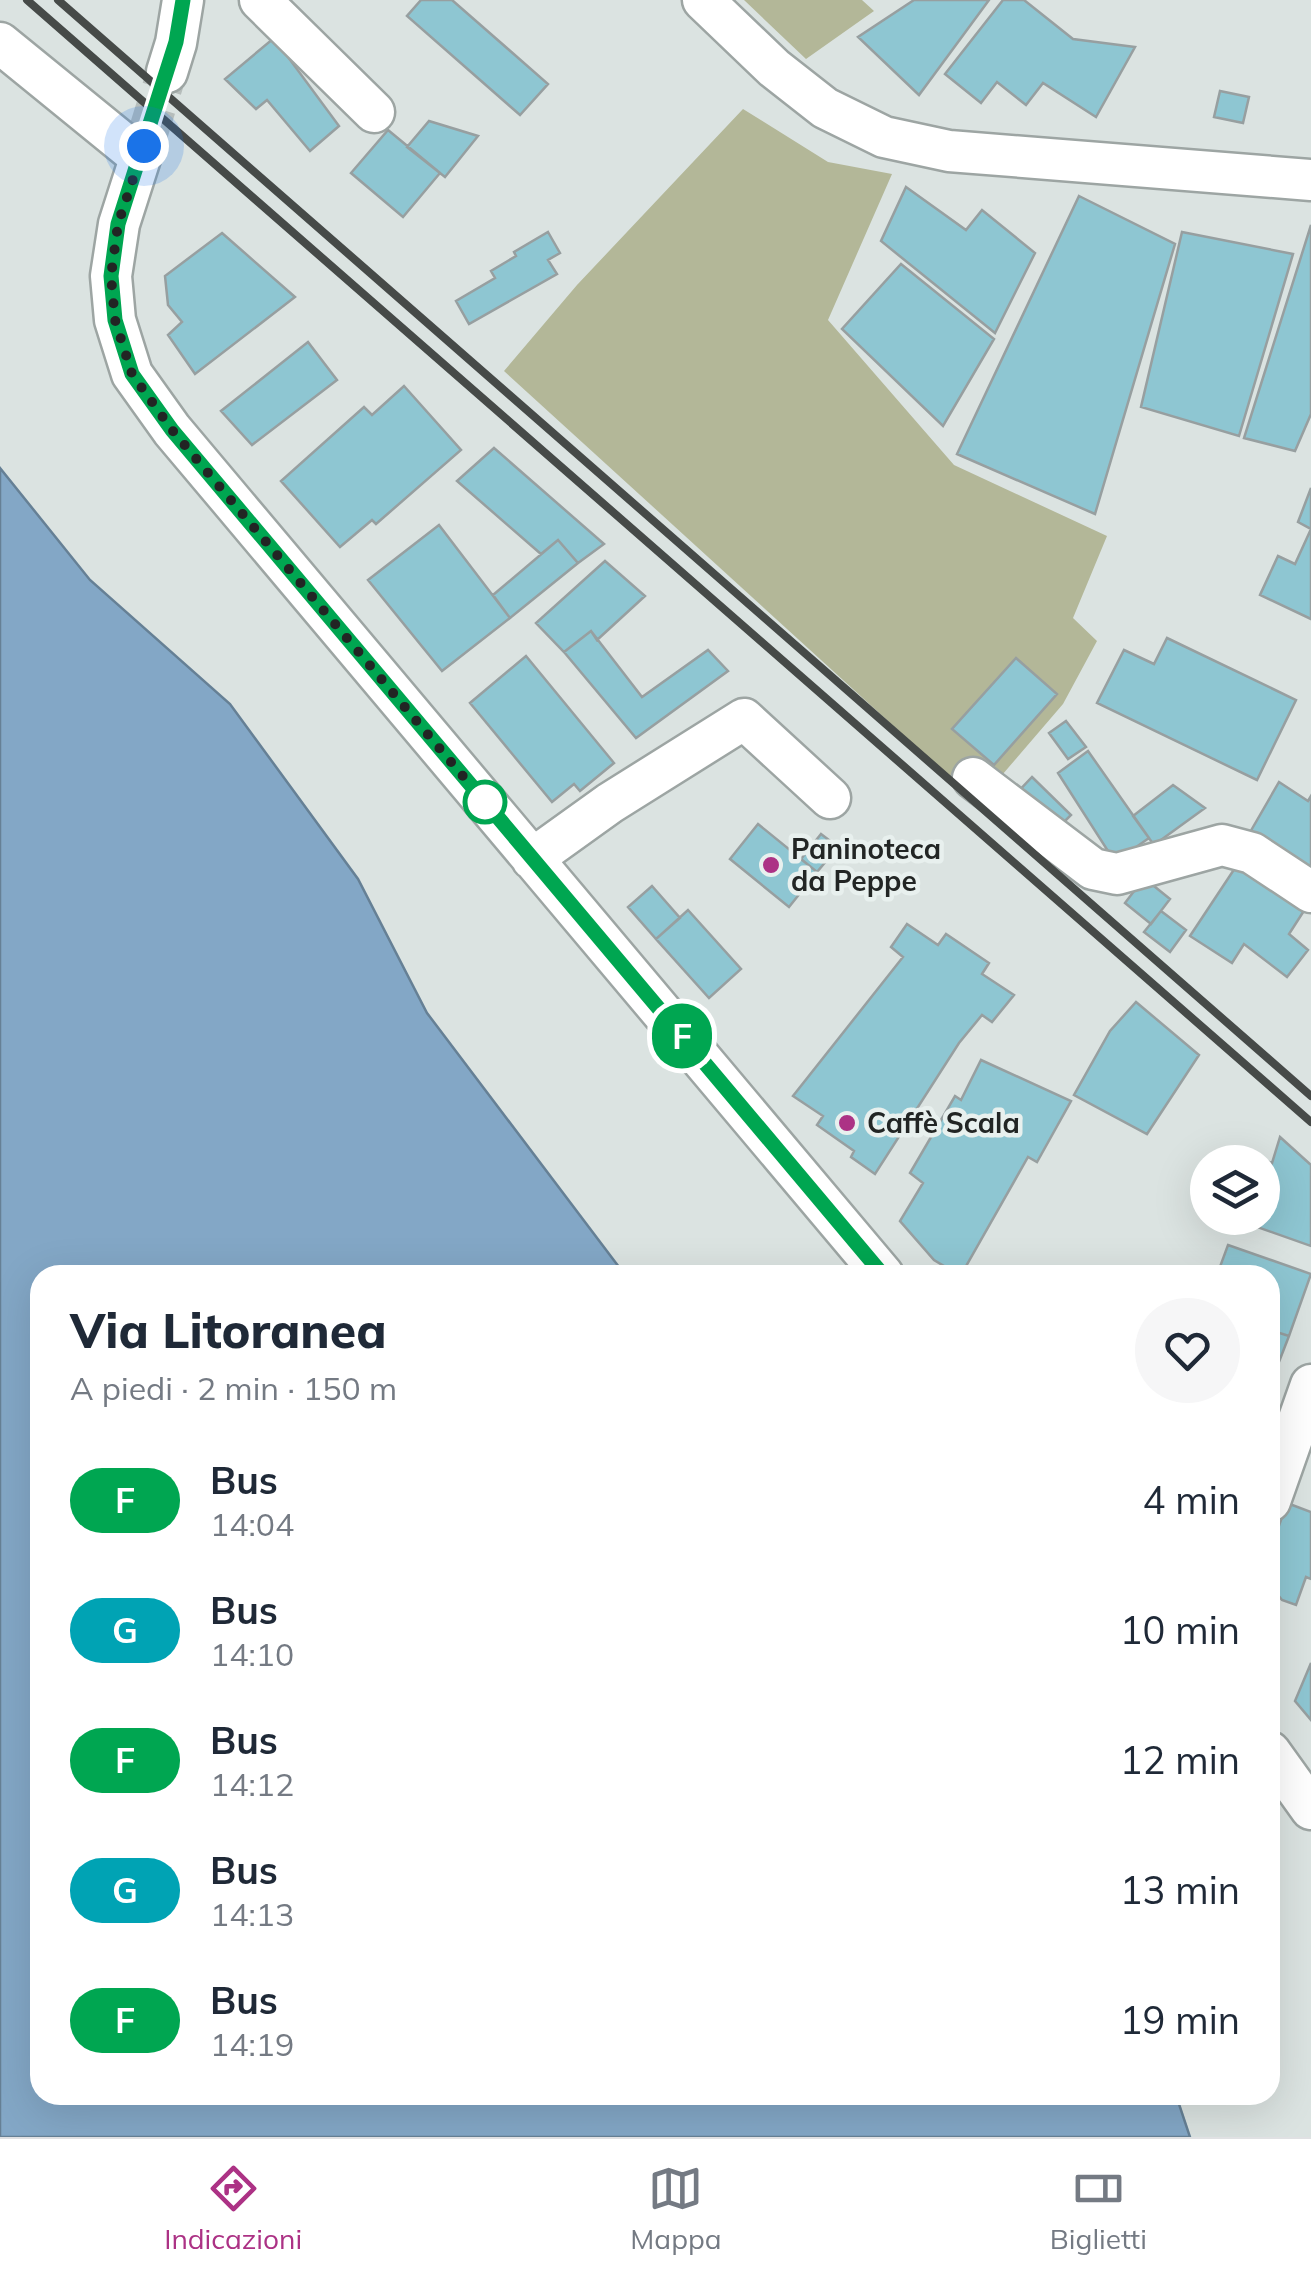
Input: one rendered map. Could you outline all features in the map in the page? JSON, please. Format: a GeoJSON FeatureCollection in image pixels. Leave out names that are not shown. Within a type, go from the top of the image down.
{"type":"FeatureCollection","features":[{"type":"Feature","properties":{"kind":"street"},"geometry":{"type":"LineString","coordinates":[[167,72],[183,0]]}},
{"type":"Feature","properties":{"kind":"street"},"geometry":{"type":"LineString","coordinates":[[260,0],[374,112]]}},
{"type":"Feature","properties":{"kind":"street"},"geometry":{"type":"LineString","coordinates":[[703,0],[774,68],[824,108],[884,137],[949,151],[1311,180]]}},
{"type":"Feature","properties":{"kind":"street"},"geometry":{"type":"LineString","coordinates":[[0,43],[142,152],[118,224],[111,276],[115,320],[132,374],[172,430],[875,1265]]}},
{"type":"Feature","properties":{"kind":"street"},"geometry":{"type":"LineString","coordinates":[[532,858],[610,802],[744,719],[830,798]]}},
{"type":"Feature","properties":{"kind":"street"},"geometry":{"type":"LineString","coordinates":[[973,778],[1093,870],[1117,874],[1222,845],[1252,853],[1311,892]]}},
{"type":"Feature","properties":{"kind":"street"},"geometry":{"type":"LineString","coordinates":[[1280,1473],[1311,1385]]}},
{"type":"Feature","properties":{"kind":"street"},"geometry":{"type":"LineString","coordinates":[[1280,1766],[1311,1809]]}},
{"type":"Feature","properties":{"kind":"green space"},"geometry":{"type":"Polygon","coordinates":[[[744,0],[862,0],[874,11],[806,59],[744,0]]]}},
{"type":"Feature","properties":{"kind":"green space"},"geometry":{"type":"Polygon","coordinates":[[[743,109],[828,162],[892,174],[828,320],[954,465],[1107,536],[1073,618],[1097,641],[1063,704],[978,803],[504,371],[577,285],[743,109]]]}},
{"type":"Feature","properties":{"kind":"water"},"geometry":{"type":"Polygon","coordinates":[[[0,468],[90,580],[230,704],[358,879],[427,1013],[617,1265],[30,1265],[30,2105],[1179,2105],[1190,2137],[0,2137],[0,468]]]}},
{"type":"Feature","properties":{"kind":"building"},"geometry":{"type":"Polygon","coordinates":[[[421,0],[452,0],[548,84],[520,115],[407,16],[421,0]]]}},
{"type":"Feature","properties":{"kind":"building"},"geometry":{"type":"Polygon","coordinates":[[[914,0],[989,0],[919,95],[858,37],[914,0]]]}},
{"type":"Feature","properties":{"kind":"building"},"geometry":{"type":"Polygon","coordinates":[[[1003,0],[1024,0],[1073,39],[1135,47],[1096,117],[1043,83],[1026,105],[997,82],[981,103],[945,74],[1003,0]]]}},
{"type":"Feature","properties":{"kind":"building"},"geometry":{"type":"Polygon","coordinates":[[[274,38],[339,126],[310,151],[267,100],[256,109],[225,79],[274,38]]]}},
{"type":"Feature","properties":{"kind":"building"},"geometry":{"type":"Polygon","coordinates":[[[1220,91],[1249,97],[1243,123],[1214,117],[1220,91]]]}},
{"type":"Feature","properties":{"kind":"building"},"geometry":{"type":"Polygon","coordinates":[[[429,121],[478,136],[445,177],[407,147],[429,121]]]}},
{"type":"Feature","properties":{"kind":"building"},"geometry":{"type":"Polygon","coordinates":[[[388,130],[440,173],[403,217],[351,173],[388,130]]]}},
{"type":"Feature","properties":{"kind":"building"},"geometry":{"type":"Polygon","coordinates":[[[906,187],[966,230],[982,210],[1035,253],[995,333],[881,241],[906,187]]]}},
{"type":"Feature","properties":{"kind":"building"},"geometry":{"type":"Polygon","coordinates":[[[1079,196],[1175,244],[1095,514],[957,454],[1079,196]]]}},
{"type":"Feature","properties":{"kind":"building"},"geometry":{"type":"Polygon","coordinates":[[[1311,225],[1311,414],[1295,451],[1244,438],[1311,225]]]}},
{"type":"Feature","properties":{"kind":"building"},"geometry":{"type":"Polygon","coordinates":[[[548,232],[560,253],[548,260],[557,274],[469,324],[456,301],[495,278],[491,271],[548,232]]]}},
{"type":"Feature","properties":{"kind":"building"},"geometry":{"type":"Polygon","coordinates":[[[1182,232],[1293,254],[1239,436],[1141,407],[1182,232]]]}},
{"type":"Feature","properties":{"kind":"building"},"geometry":{"type":"Polygon","coordinates":[[[222,233],[295,297],[195,374],[168,335],[182,322],[168,305],[165,276],[222,233]]]}},
{"type":"Feature","properties":{"kind":"building"},"geometry":{"type":"Polygon","coordinates":[[[901,264],[994,339],[943,426],[842,329],[901,264]]]}},
{"type":"Feature","properties":{"kind":"building"},"geometry":{"type":"Polygon","coordinates":[[[308,342],[337,380],[252,445],[221,411],[308,342]]]}},
{"type":"Feature","properties":{"kind":"building"},"geometry":{"type":"Polygon","coordinates":[[[404,386],[461,450],[376,524],[372,520],[340,547],[281,481],[364,407],[372,415],[404,386]]]}},
{"type":"Feature","properties":{"kind":"building"},"geometry":{"type":"Polygon","coordinates":[[[494,448],[604,544],[578,563],[558,540],[541,554],[457,481],[494,448]]]}},
{"type":"Feature","properties":{"kind":"building"},"geometry":{"type":"Polygon","coordinates":[[[1311,488],[1311,529],[1298,522],[1311,488]]]}},
{"type":"Feature","properties":{"kind":"building"},"geometry":{"type":"Polygon","coordinates":[[[439,525],[510,618],[442,671],[368,580],[439,525]]]}},
{"type":"Feature","properties":{"kind":"building"},"geometry":{"type":"Polygon","coordinates":[[[1311,529],[1311,619],[1260,595],[1278,556],[1295,564],[1311,529]]]}},
{"type":"Feature","properties":{"kind":"building"},"geometry":{"type":"Polygon","coordinates":[[[558,540],[578,563],[510,618],[493,595],[558,540]]]}},
{"type":"Feature","properties":{"kind":"building"},"geometry":{"type":"Polygon","coordinates":[[[605,561],[645,596],[597,640],[591,631],[564,652],[536,623],[605,561]]]}},
{"type":"Feature","properties":{"kind":"building"},"geometry":{"type":"Polygon","coordinates":[[[591,631],[642,697],[708,650],[728,671],[636,738],[564,652],[591,631]]]}},
{"type":"Feature","properties":{"kind":"building"},"geometry":{"type":"Polygon","coordinates":[[[1167,638],[1296,700],[1257,780],[1097,703],[1124,650],[1154,664],[1167,638]]]}},
{"type":"Feature","properties":{"kind":"building"},"geometry":{"type":"Polygon","coordinates":[[[526,656],[614,763],[580,791],[574,784],[552,802],[470,703],[526,656]]]}},
{"type":"Feature","properties":{"kind":"building"},"geometry":{"type":"Polygon","coordinates":[[[1016,658],[1057,694],[994,765],[952,729],[1016,658]]]}},
{"type":"Feature","properties":{"kind":"building"},"geometry":{"type":"Polygon","coordinates":[[[1066,721],[1086,747],[1068,759],[1049,733],[1066,721]]]}},
{"type":"Feature","properties":{"kind":"building"},"geometry":{"type":"Polygon","coordinates":[[[1088,751],[1149,838],[1115,862],[1058,773],[1088,751]]]}},
{"type":"Feature","properties":{"kind":"building"},"geometry":{"type":"Polygon","coordinates":[[[1032,777],[1071,815],[1052,834],[1013,797],[1032,777]]]}},
{"type":"Feature","properties":{"kind":"building"},"geometry":{"type":"Polygon","coordinates":[[[1279,782],[1308,801],[1311,796],[1311,876],[1249,834],[1279,782]]]}},
{"type":"Feature","properties":{"kind":"building"},"geometry":{"type":"Polygon","coordinates":[[[1173,785],[1205,808],[1154,845],[1133,816],[1173,785]]]}},
{"type":"Feature","properties":{"kind":"building"},"geometry":{"type":"Polygon","coordinates":[[[758,824],[817,872],[789,907],[730,859],[758,824]]]}},
{"type":"Feature","properties":{"kind":"building"},"geometry":{"type":"Polygon","coordinates":[[[821,834],[838,847],[817,872],[801,859],[821,834]]]}},
{"type":"Feature","properties":{"kind":"building"},"geometry":{"type":"Polygon","coordinates":[[[1239,862],[1307,906],[1289,934],[1308,950],[1287,977],[1244,944],[1232,963],[1190,936],[1239,862]]]}},
{"type":"Feature","properties":{"kind":"building"},"geometry":{"type":"Polygon","coordinates":[[[1144,878],[1170,899],[1151,924],[1125,903],[1144,878]]]}},
{"type":"Feature","properties":{"kind":"building"},"geometry":{"type":"Polygon","coordinates":[[[652,886],[680,918],[656,939],[628,907],[652,886]]]}},
{"type":"Feature","properties":{"kind":"building"},"geometry":{"type":"Polygon","coordinates":[[[688,910],[741,969],[709,998],[656,939],[688,910]]]}},
{"type":"Feature","properties":{"kind":"building"},"geometry":{"type":"Polygon","coordinates":[[[1161,911],[1186,930],[1170,952],[1144,932],[1161,911]]]}},
{"type":"Feature","properties":{"kind":"building"},"geometry":{"type":"Polygon","coordinates":[[[907,924],[938,945],[946,934],[989,963],[982,974],[1014,995],[992,1022],[982,1015],[959,1043],[875,1174],[851,1157],[854,1151],[817,1125],[823,1116],[793,1096],[903,957],[891,947],[907,924]]]}},
{"type":"Feature","properties":{"kind":"building"},"geometry":{"type":"Polygon","coordinates":[[[1136,1002],[1199,1055],[1147,1134],[1074,1095],[1110,1031],[1136,1002]]]}},
{"type":"Feature","properties":{"kind":"building"},"geometry":{"type":"Polygon","coordinates":[[[981,1060],[1071,1101],[1037,1162],[1028,1157],[967,1265],[942,1265],[900,1221],[923,1183],[910,1173],[955,1096],[961,1100],[981,1060]]]}},
{"type":"Feature","properties":{"kind":"building"},"geometry":{"type":"Polygon","coordinates":[[[1280,1137],[1311,1165],[1311,1246],[1280,1235],[1280,1137]]]}},
{"type":"Feature","properties":{"kind":"building"},"geometry":{"type":"Polygon","coordinates":[[[1228,1245],[1311,1274],[1289,1336],[1280,1333],[1280,1265],[1221,1265],[1228,1245]]]}},
{"type":"Feature","properties":{"kind":"building"},"geometry":{"type":"Polygon","coordinates":[[[1280,1333],[1289,1336],[1280,1359],[1280,1333]]]}},
{"type":"Feature","properties":{"kind":"building"},"geometry":{"type":"Polygon","coordinates":[[[1287,1503],[1311,1512],[1311,1579],[1306,1577],[1296,1605],[1280,1598],[1280,1523],[1287,1503]]]}},
{"type":"Feature","properties":{"kind":"building"},"geometry":{"type":"Polygon","coordinates":[[[1311,1663],[1311,1720],[1295,1701],[1311,1663]]]}},
{"type":"Feature","properties":{"kind":"tunnel"},"geometry":{"type":"LineString","coordinates":[[144,146],[167,72]]}},
{"type":"Feature","properties":{"kind":"railway"},"geometry":{"type":"LineString","coordinates":[[27,0],[1311,1122]]}},
{"type":"Feature","properties":{"kind":"railway"},"geometry":{"type":"LineString","coordinates":[[58,0],[1311,1096]]}},
{"type":"Feature","properties":{"kind":"bus line","name":"F"},"geometry":{"type":"LineString","coordinates":[[183,0],[176,42],[118,224],[111,276],[115,320],[132,374],[172,430],[875,1265]]}},
{"type":"Feature","properties":{"kind":"place","name":"Paninoteca da Peppe"},"geometry":{"type":"Point","coordinates":[771,865]}},
{"type":"Feature","properties":{"kind":"place","name":"Caffè Scala"},"geometry":{"type":"Point","coordinates":[847,1123]}},
{"type":"Feature","properties":{"kind":"route"},"geometry":{"type":"LineString","coordinates":[[144,146],[118,224],[111,276],[115,320],[132,374],[172,430],[488,806],[485,802]]}}]}
